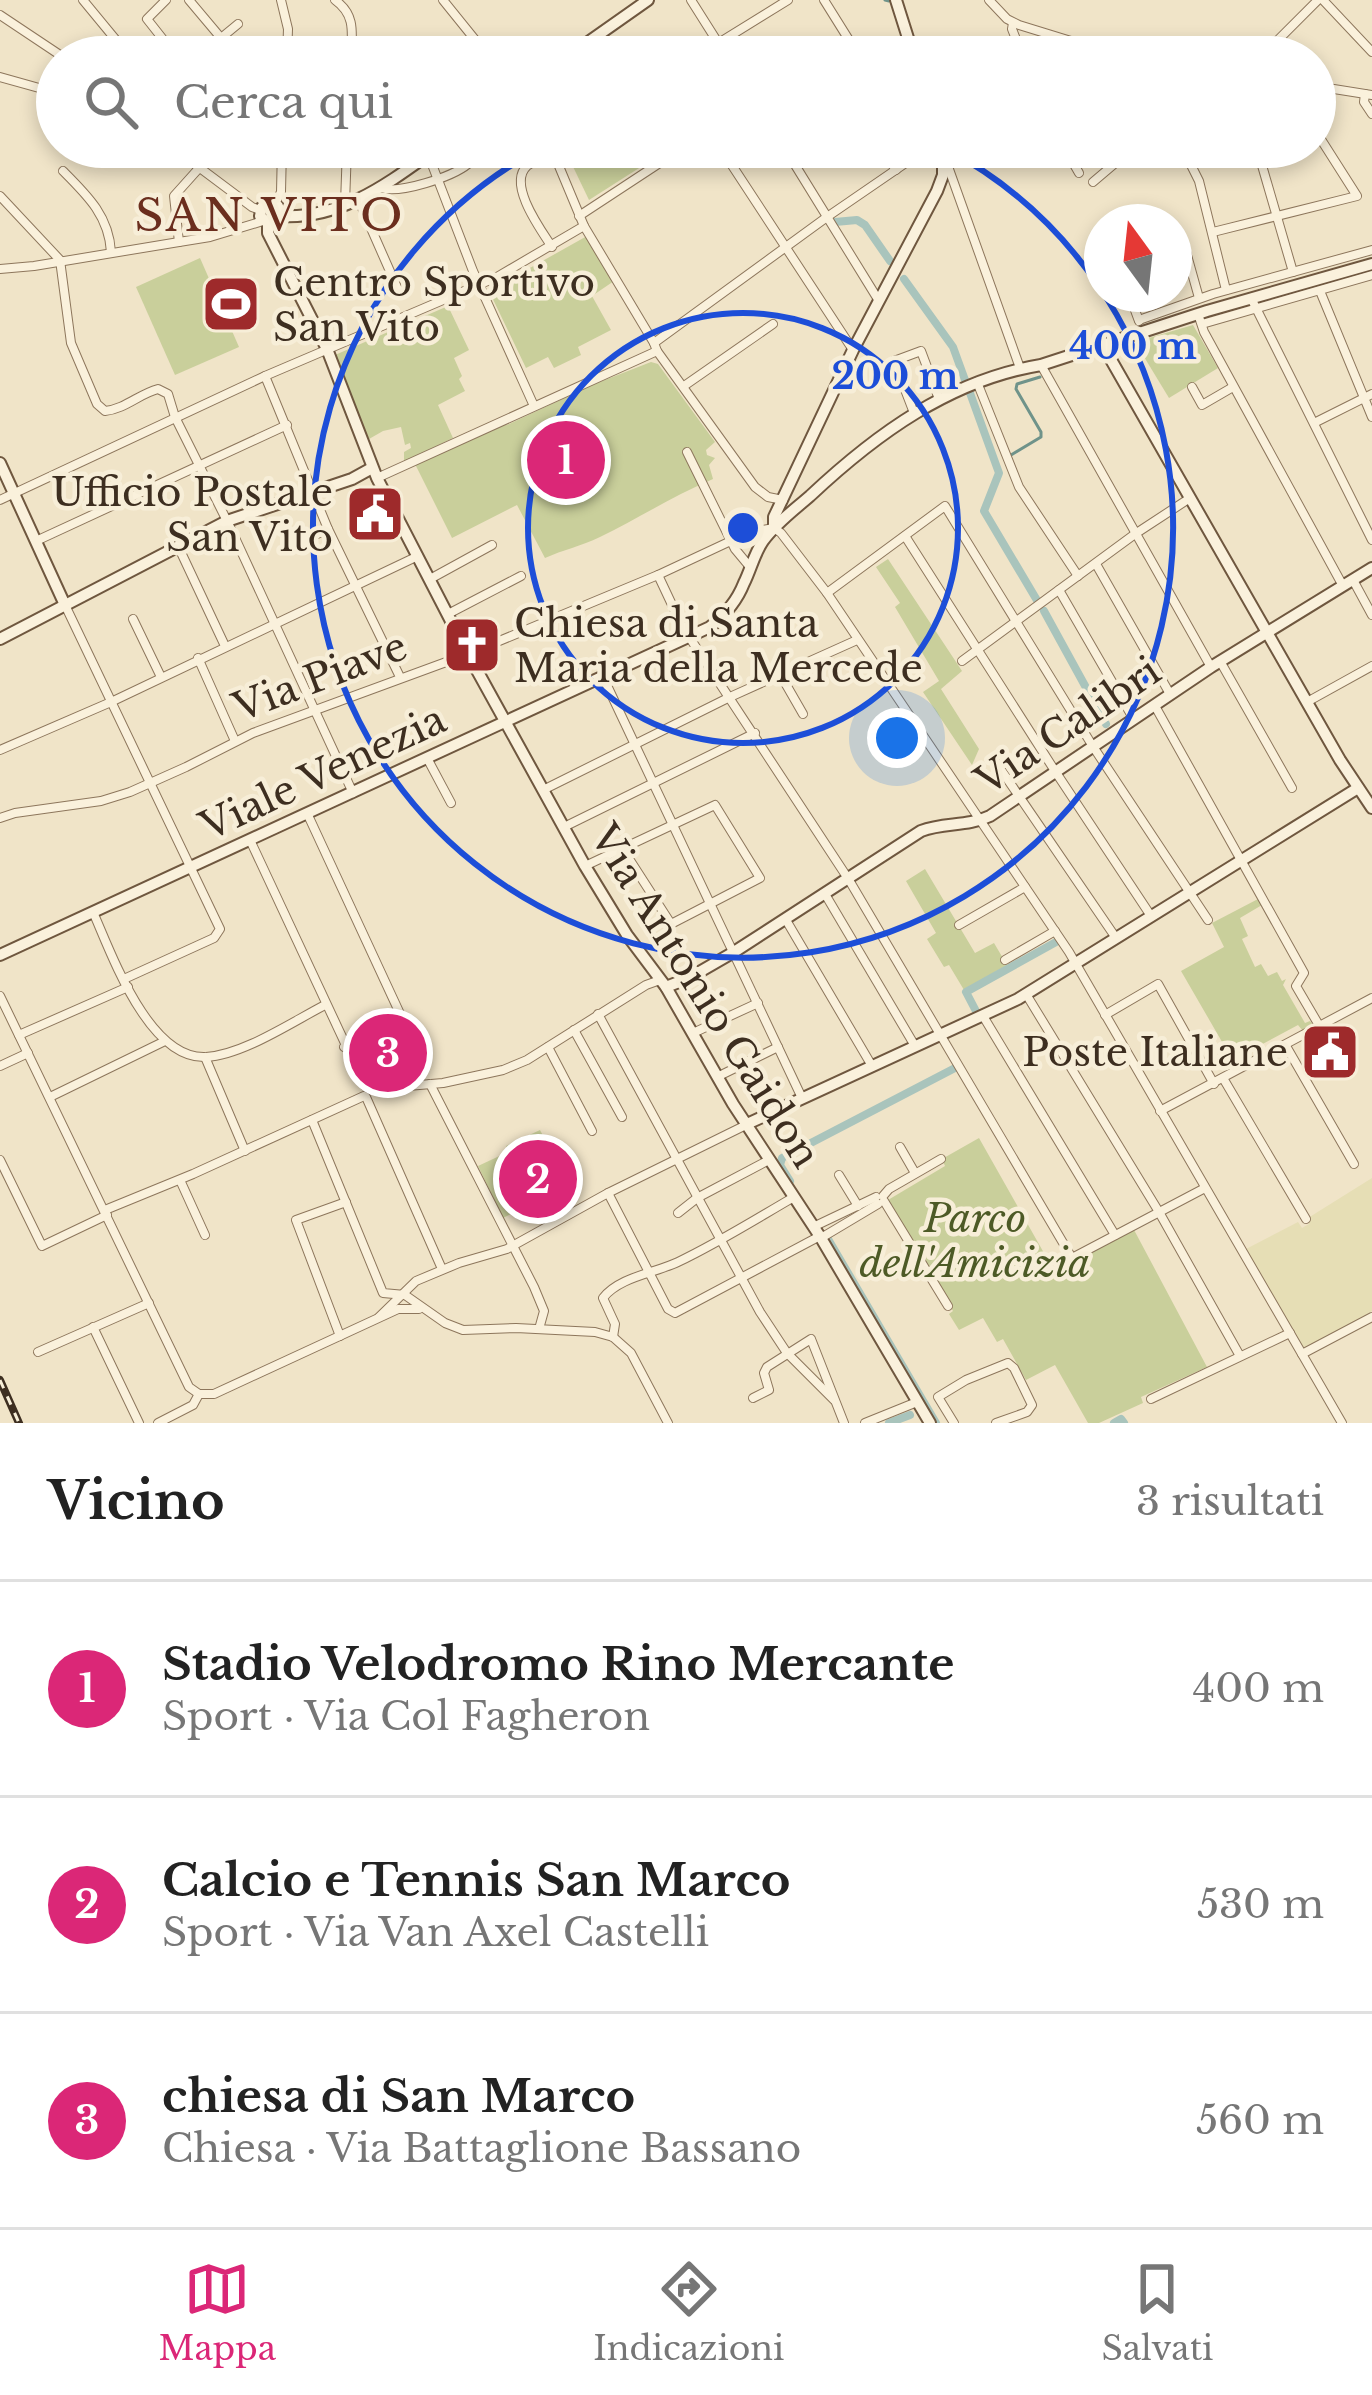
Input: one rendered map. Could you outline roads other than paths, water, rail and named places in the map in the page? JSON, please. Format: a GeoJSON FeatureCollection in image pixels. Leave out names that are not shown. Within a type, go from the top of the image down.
{"type":"FeatureCollection","features":[{"type":"Feature","properties":{"kind":"street"},"geometry":{"type":"LineString","coordinates":[[83,0],[113,36]]}},
{"type":"Feature","properties":{"kind":"street"},"geometry":{"type":"LineString","coordinates":[[160,36],[147,19],[166,0]]}},
{"type":"Feature","properties":{"kind":"street"},"geometry":{"type":"LineString","coordinates":[[189,0],[219,36]]}},
{"type":"Feature","properties":{"kind":"street"},"geometry":{"type":"LineString","coordinates":[[280,0],[288,36]]}},
{"type":"Feature","properties":{"kind":"street"},"geometry":{"type":"LineString","coordinates":[[335,0],[350,16],[352,36]]}},
{"type":"Feature","properties":{"kind":"street"},"geometry":{"type":"LineString","coordinates":[[443,0],[472,36]]}},
{"type":"Feature","properties":{"kind":"street"},"geometry":{"type":"LineString","coordinates":[[597,36],[648,0]]}},
{"type":"Feature","properties":{"kind":"street"},"geometry":{"type":"LineString","coordinates":[[691,0],[714,36]]}},
{"type":"Feature","properties":{"kind":"street"},"geometry":{"type":"LineString","coordinates":[[730,36],[788,0]]}},
{"type":"Feature","properties":{"kind":"street"},"geometry":{"type":"LineString","coordinates":[[824,0],[846,36]]}},
{"type":"Feature","properties":{"kind":"street"},"geometry":{"type":"LineString","coordinates":[[896,0],[908,36]]}},
{"type":"Feature","properties":{"kind":"street"},"geometry":{"type":"LineString","coordinates":[[989,0],[1013,23],[1055,36]]}},
{"type":"Feature","properties":{"kind":"street"},"geometry":{"type":"LineString","coordinates":[[1283,36],[1321,0],[1372,52]]}},
{"type":"Feature","properties":{"kind":"street"},"geometry":{"type":"LineString","coordinates":[[0,15],[36,39]]}},
{"type":"Feature","properties":{"kind":"street"},"geometry":{"type":"LineString","coordinates":[[1013,23],[1015,36]]}},
{"type":"Feature","properties":{"kind":"street"},"geometry":{"type":"LineString","coordinates":[[229,36],[238,24]]}},
{"type":"Feature","properties":{"kind":"street"},"geometry":{"type":"LineString","coordinates":[[0,77],[36,87]]}},
{"type":"Feature","properties":{"kind":"street"},"geometry":{"type":"LineString","coordinates":[[1336,90],[1368,95],[1364,102],[1372,114]]}},
{"type":"Feature","properties":{"kind":"street"},"geometry":{"type":"LineString","coordinates":[[1213,232],[1358,196],[1336,162]]}},
{"type":"Feature","properties":{"kind":"street"},"geometry":{"type":"LineString","coordinates":[[179,242],[174,196],[199,168]]}},
{"type":"Feature","properties":{"kind":"street"},"geometry":{"type":"LineString","coordinates":[[201,168],[252,207],[261,221]]}},
{"type":"Feature","properties":{"kind":"street"},"geometry":{"type":"LineString","coordinates":[[0,268],[179,242],[261,221],[274,223],[282,168]]}},
{"type":"Feature","properties":{"kind":"street"},"geometry":{"type":"LineString","coordinates":[[345,205],[346,168]]}},
{"type":"Feature","properties":{"kind":"street"},"geometry":{"type":"LineString","coordinates":[[261,221],[265,204],[316,214],[359,202],[410,168]]}},
{"type":"Feature","properties":{"kind":"street"},"geometry":{"type":"LineString","coordinates":[[437,168],[479,285],[534,406]]}},
{"type":"Feature","properties":{"kind":"street"},"geometry":{"type":"LineString","coordinates":[[381,188],[393,191],[459,168]]}},
{"type":"Feature","properties":{"kind":"street"},"geometry":{"type":"LineString","coordinates":[[525,168],[520,182],[552,247]]}},
{"type":"Feature","properties":{"kind":"street"},"geometry":{"type":"LineString","coordinates":[[560,168],[582,221],[656,347],[755,487],[768,497],[805,500]]}},
{"type":"Feature","properties":{"kind":"street"},"geometry":{"type":"LineString","coordinates":[[0,500],[266,376],[479,285],[552,247],[655,168]]}},
{"type":"Feature","properties":{"kind":"street"},"geometry":{"type":"LineString","coordinates":[[734,168],[854,350]]}},
{"type":"Feature","properties":{"kind":"street"},"geometry":{"type":"LineString","coordinates":[[796,168],[880,303]]}},
{"type":"Feature","properties":{"kind":"street"},"geometry":{"type":"LineString","coordinates":[[0,639],[227,521],[375,473],[534,406],[656,347],[899,168]]}},
{"type":"Feature","properties":{"kind":"street"},"geometry":{"type":"LineString","coordinates":[[943,168],[938,190],[774,517],[774,528],[827,593],[1076,964],[1342,1423]]}},
{"type":"Feature","properties":{"kind":"street"},"geometry":{"type":"LineString","coordinates":[[950,168],[1020,368]]}},
{"type":"Feature","properties":{"kind":"street"},"geometry":{"type":"LineString","coordinates":[[1076,168],[1079,173]]}},
{"type":"Feature","properties":{"kind":"street"},"geometry":{"type":"LineString","coordinates":[[1093,182],[1107,168]]}},
{"type":"Feature","properties":{"kind":"street"},"geometry":{"type":"LineString","coordinates":[[1192,168],[1226,290]]}},
{"type":"Feature","properties":{"kind":"street"},"geometry":{"type":"LineString","coordinates":[[1263,168],[1293,272]]}},
{"type":"Feature","properties":{"kind":"street"},"geometry":{"type":"LineString","coordinates":[[63,171],[96,206],[111,252]]}},
{"type":"Feature","properties":{"kind":"street"},"geometry":{"type":"LineString","coordinates":[[0,196],[60,260],[71,343],[97,404],[105,411],[116,410],[158,389],[168,394],[352,793]]}},
{"type":"Feature","properties":{"kind":"street"},"geometry":{"type":"LineString","coordinates":[[359,202],[400,294]]}},
{"type":"Feature","properties":{"kind":"street","name":"Via Antonio Gaidon"},"geometry":{"type":"LineString","coordinates":[[261,221],[327,350],[375,473],[585,866],[663,983],[930,1423]]}},
{"type":"Feature","properties":{"kind":"street"},"geometry":{"type":"LineString","coordinates":[[1136,312],[1141,326],[1226,290],[1293,272],[1367,265]]}},
{"type":"Feature","properties":{"kind":"street"},"geometry":{"type":"LineString","coordinates":[[1367,265],[1319,290],[1253,303],[1372,539]]}},
{"type":"Feature","properties":{"kind":"street","name":"Viale Venezia"},"geometry":{"type":"LineString","coordinates":[[0,955],[710,627],[740,593],[762,542],[774,528],[834,472],[939,399],[977,382],[1102,344],[1141,326],[1206,318],[1367,265]]}},
{"type":"Feature","properties":{"kind":"street"},"geometry":{"type":"LineString","coordinates":[[1192,275],[1199,298]]}},
{"type":"Feature","properties":{"kind":"street"},"geometry":{"type":"LineString","coordinates":[[1319,290],[1368,396],[1372,417]]}},
{"type":"Feature","properties":{"kind":"street"},"geometry":{"type":"LineString","coordinates":[[1213,294],[1206,318],[1233,388],[1348,583],[1372,615]]}},
{"type":"Feature","properties":{"kind":"street"},"geometry":{"type":"LineString","coordinates":[[684,386],[773,324]]}},
{"type":"Feature","properties":{"kind":"street"},"geometry":{"type":"LineString","coordinates":[[1102,344],[1371,805]]}},
{"type":"Feature","properties":{"kind":"street"},"geometry":{"type":"LineString","coordinates":[[914,413],[894,361],[920,351],[939,399]]}},
{"type":"Feature","properties":{"kind":"street"},"geometry":{"type":"LineString","coordinates":[[1041,364],[1135,534],[1292,788]]}},
{"type":"Feature","properties":{"kind":"street"},"geometry":{"type":"LineString","coordinates":[[266,376],[328,529],[400,677]]}},
{"type":"Feature","properties":{"kind":"street"},"geometry":{"type":"LineString","coordinates":[[977,382],[1019,487],[1078,576]]}},
{"type":"Feature","properties":{"kind":"street"},"geometry":{"type":"LineString","coordinates":[[1192,387],[1202,405],[1233,388]]}},
{"type":"Feature","properties":{"kind":"street"},"geometry":{"type":"LineString","coordinates":[[1314,423],[1368,396]]}},
{"type":"Feature","properties":{"kind":"street"},"geometry":{"type":"LineString","coordinates":[[36,541],[286,425]]}},
{"type":"Feature","properties":{"kind":"street"},"geometry":{"type":"LineString","coordinates":[[687,452],[731,542],[750,567]]}},
{"type":"Feature","properties":{"kind":"street"},"geometry":{"type":"LineString","coordinates":[[0,463],[220,929],[214,938],[20,1035]]}},
{"type":"Feature","properties":{"kind":"street"},"geometry":{"type":"LineString","coordinates":[[962,662],[1190,497]]}},
{"type":"Feature","properties":{"kind":"street"},"geometry":{"type":"LineString","coordinates":[[827,593],[945,506],[1092,745],[1208,920]]}},
{"type":"Feature","properties":{"kind":"street","name":"Via Piave"},"geometry":{"type":"LineString","coordinates":[[0,818],[101,801],[149,785],[235,741],[468,654],[750,532],[774,528]]}},
{"type":"Feature","properties":{"kind":"street"},"geometry":{"type":"LineString","coordinates":[[287,548],[328,529]]}},
{"type":"Feature","properties":{"kind":"street"},"geometry":{"type":"LineString","coordinates":[[750,532],[757,533],[762,542]]}},
{"type":"Feature","properties":{"kind":"street"},"geometry":{"type":"LineString","coordinates":[[905,536],[1151,916]]}},
{"type":"Feature","properties":{"kind":"street"},"geometry":{"type":"LineString","coordinates":[[430,579],[492,545]]}},
{"type":"Feature","properties":{"kind":"street"},"geometry":{"type":"LineString","coordinates":[[178,546],[225,646]]}},
{"type":"Feature","properties":{"kind":"street"},"geometry":{"type":"LineString","coordinates":[[0,750],[418,556]]}},
{"type":"Feature","properties":{"kind":"street"},"geometry":{"type":"LineString","coordinates":[[1096,564],[1170,694]]}},
{"type":"Feature","properties":{"kind":"street","name":"Via Calibri"},"geometry":{"type":"LineString","coordinates":[[663,983],[689,978],[734,952],[924,830],[980,821],[1154,704],[1372,568]]}},
{"type":"Feature","properties":{"kind":"street"},"geometry":{"type":"LineString","coordinates":[[658,575],[690,637],[849,880],[1072,1258],[1205,1188]]}},
{"type":"Feature","properties":{"kind":"street"},"geometry":{"type":"LineString","coordinates":[[448,614],[521,576]]}},
{"type":"Feature","properties":{"kind":"street"},"geometry":{"type":"LineString","coordinates":[[1059,590],[1133,718]]}},
{"type":"Feature","properties":{"kind":"street"},"geometry":{"type":"LineString","coordinates":[[133,619],[161,677]]}},
{"type":"Feature","properties":{"kind":"street"},"geometry":{"type":"LineString","coordinates":[[544,790],[857,640]]}},
{"type":"Feature","properties":{"kind":"street"},"geometry":{"type":"LineString","coordinates":[[198,658],[235,741]]}},
{"type":"Feature","properties":{"kind":"street"},"geometry":{"type":"LineString","coordinates":[[1307,702],[1372,665]]}},
{"type":"Feature","properties":{"kind":"street"},"geometry":{"type":"LineString","coordinates":[[780,674],[803,714]]}},
{"type":"Feature","properties":{"kind":"street"},"geometry":{"type":"LineString","coordinates":[[603,677],[802,1098]]}},
{"type":"Feature","properties":{"kind":"street"},"geometry":{"type":"LineString","coordinates":[[1154,704],[1304,974],[1296,984],[1320,1028]]}},
{"type":"Feature","properties":{"kind":"street"},"geometry":{"type":"LineString","coordinates":[[564,827],[755,733]]}},
{"type":"Feature","properties":{"kind":"street"},"geometry":{"type":"LineString","coordinates":[[427,758],[451,803]]}},
{"type":"Feature","properties":{"kind":"street"},"geometry":{"type":"LineString","coordinates":[[995,761],[1116,938]]}},
{"type":"Feature","properties":{"kind":"street"},"geometry":{"type":"LineString","coordinates":[[379,1317],[416,1281],[514,1246],[747,1124],[1026,994],[1358,788]]}},
{"type":"Feature","properties":{"kind":"street"},"geometry":{"type":"LineString","coordinates":[[585,866],[622,848],[715,805],[760,878],[671,925],[622,848]]}},
{"type":"Feature","properties":{"kind":"street"},"geometry":{"type":"LineString","coordinates":[[307,813],[402,1018],[344,1047]]}},
{"type":"Feature","properties":{"kind":"street"},"geometry":{"type":"LineString","coordinates":[[250,840],[367,1092],[442,1269]]}},
{"type":"Feature","properties":{"kind":"street"},"geometry":{"type":"LineString","coordinates":[[959,925],[1025,887]]}},
{"type":"Feature","properties":{"kind":"street"},"geometry":{"type":"LineString","coordinates":[[825,894],[915,1046]]}},
{"type":"Feature","properties":{"kind":"street"},"geometry":{"type":"LineString","coordinates":[[93,912],[140,1009],[165,1042],[186,1055],[205,1057],[242,1047],[325,1005]]}},
{"type":"Feature","properties":{"kind":"street"},"geometry":{"type":"LineString","coordinates":[[786,920],[872,1066]]}},
{"type":"Feature","properties":{"kind":"street"},"geometry":{"type":"LineString","coordinates":[[1005,961],[1055,931]]}},
{"type":"Feature","properties":{"kind":"street"},"geometry":{"type":"LineString","coordinates":[[0,1160],[42,1246],[367,1092],[503,1070],[598,1014],[663,983]]}},
{"type":"Feature","properties":{"kind":"street"},"geometry":{"type":"LineString","coordinates":[[1105,1015],[1158,984],[1214,1084]]}},
{"type":"Feature","properties":{"kind":"street"},"geometry":{"type":"LineString","coordinates":[[1026,994],[1240,1356]]}},
{"type":"Feature","properties":{"kind":"street"},"geometry":{"type":"LineString","coordinates":[[0,996],[189,1387],[199,1394],[214,1394],[379,1317],[406,1308],[425,1310]]}},
{"type":"Feature","properties":{"kind":"street"},"geometry":{"type":"LineString","coordinates":[[1160,1111],[1369,1000],[1372,1013]]}},
{"type":"Feature","properties":{"kind":"street"},"geometry":{"type":"LineString","coordinates":[[692,1033],[758,1003]]}},
{"type":"Feature","properties":{"kind":"street"},"geometry":{"type":"LineString","coordinates":[[598,1014],[739,1277],[788,1353],[834,1400]]}},
{"type":"Feature","properties":{"kind":"street"},"geometry":{"type":"LineString","coordinates":[[983,1016],[1115,1235]]}},
{"type":"Feature","properties":{"kind":"street"},"geometry":{"type":"LineString","coordinates":[[574,1030],[622,1117]]}},
{"type":"Feature","properties":{"kind":"street"},"geometry":{"type":"LineString","coordinates":[[50,1097],[165,1042]]}},
{"type":"Feature","properties":{"kind":"street"},"geometry":{"type":"LineString","coordinates":[[547,1046],[592,1131]]}},
{"type":"Feature","properties":{"kind":"street"},"geometry":{"type":"LineString","coordinates":[[1286,1046],[1354,1164]]}},
{"type":"Feature","properties":{"kind":"street"},"geometry":{"type":"LineString","coordinates":[[717,1077],[778,1047]]}},
{"type":"Feature","properties":{"kind":"street"},"geometry":{"type":"LineString","coordinates":[[0,1066],[28,1053]]}},
{"type":"Feature","properties":{"kind":"street"},"geometry":{"type":"LineString","coordinates":[[205,1057],[245,1151]]}},
{"type":"Feature","properties":{"kind":"street"},"geometry":{"type":"LineString","coordinates":[[1223,1078],[1306,1219]]}},
{"type":"Feature","properties":{"kind":"street"},"geometry":{"type":"LineString","coordinates":[[430,1084],[544,1311],[539,1329]]}},
{"type":"Feature","properties":{"kind":"street"},"geometry":{"type":"LineString","coordinates":[[312,1120],[382,1291],[405,1295],[463,1330],[539,1329],[613,1336],[631,1353],[668,1423]]}},
{"type":"Feature","properties":{"kind":"street"},"geometry":{"type":"LineString","coordinates":[[900,1147],[915,1173]]}},
{"type":"Feature","properties":{"kind":"street"},"geometry":{"type":"LineString","coordinates":[[608,1193],[668,1309],[675,1313],[880,1199],[941,1159]]}},
{"type":"Feature","properties":{"kind":"street"},"geometry":{"type":"LineString","coordinates":[[678,1213],[769,1160]]}},
{"type":"Feature","properties":{"kind":"street"},"geometry":{"type":"LineString","coordinates":[[839,1175],[858,1206]]}},
{"type":"Feature","properties":{"kind":"street"},"geometry":{"type":"LineString","coordinates":[[180,1180],[205,1235]]}},
{"type":"Feature","properties":{"kind":"street"},"geometry":{"type":"LineString","coordinates":[[613,1336],[615,1324],[604,1296],[608,1291],[681,1261],[794,1197]]}},
{"type":"Feature","properties":{"kind":"street"},"geometry":{"type":"LineString","coordinates":[[818,1234],[858,1206],[880,1199]]}},
{"type":"Feature","properties":{"kind":"street"},"geometry":{"type":"LineString","coordinates":[[880,1199],[948,1306]]}},
{"type":"Feature","properties":{"kind":"street"},"geometry":{"type":"LineString","coordinates":[[340,1336],[296,1220],[346,1202]]}},
{"type":"Feature","properties":{"kind":"street"},"geometry":{"type":"LineString","coordinates":[[38,1352],[149,1303]]}},
{"type":"Feature","properties":{"kind":"street"},"geometry":{"type":"LineString","coordinates":[[1302,1354],[1372,1317]]}},
{"type":"Feature","properties":{"kind":"street"},"geometry":{"type":"LineString","coordinates":[[93,1327],[139,1423]]}},
{"type":"Feature","properties":{"kind":"street"},"geometry":{"type":"LineString","coordinates":[[1151,1399],[1290,1333]]}},
{"type":"Feature","properties":{"kind":"street"},"geometry":{"type":"LineString","coordinates":[[753,1398],[769,1390],[767,1367],[811,1340],[844,1423]]}},
{"type":"Feature","properties":{"kind":"street"},"geometry":{"type":"LineString","coordinates":[[954,1423],[938,1397],[1008,1364],[1033,1405],[996,1423]]}},
{"type":"Feature","properties":{"kind":"street"},"geometry":{"type":"LineString","coordinates":[[161,1422],[193,1405],[199,1394]]}},
{"type":"Feature","properties":{"kind":"street"},"geometry":{"type":"LineString","coordinates":[[865,1423],[917,1402]]}},
{"type":"Feature","properties":{"kind":"waterway"},"geometry":{"type":"LineString","coordinates":[[885,0],[889,1]]}},
{"type":"Feature","properties":{"kind":"waterway"},"geometry":{"type":"LineString","coordinates":[[835,222],[857,220],[865,225],[890,261]]}},
{"type":"Feature","properties":{"kind":"waterway"},"geometry":{"type":"LineString","coordinates":[[904,279],[953,347],[965,380]]}},
{"type":"Feature","properties":{"kind":"waterway"},"geometry":{"type":"LineString","coordinates":[[1011,455],[1041,437],[1016,389],[1017,384],[1040,377]]}},
{"type":"Feature","properties":{"kind":"waterway"},"geometry":{"type":"LineString","coordinates":[[970,393],[999,473],[984,511],[1038,602]]}},
{"type":"Feature","properties":{"kind":"waterway"},"geometry":{"type":"LineString","coordinates":[[1044,611],[1106,724]]}},
{"type":"Feature","properties":{"kind":"waterway"},"geometry":{"type":"LineString","coordinates":[[977,1013],[966,992],[1056,942]]}},
{"type":"Feature","properties":{"kind":"waterway"},"geometry":{"type":"LineString","coordinates":[[790,1181],[780,1165],[782,1158],[955,1068]]}},
{"type":"Feature","properties":{"kind":"waterway"},"geometry":{"type":"LineString","coordinates":[[828,1239],[936,1423]]}},
{"type":"Feature","properties":{"kind":"waterway"},"geometry":{"type":"LineString","coordinates":[[889,1423],[910,1415]]}},
{"type":"Feature","properties":{"kind":"waterway"},"geometry":{"type":"LineString","coordinates":[[1114,1423],[1121,1419],[1124,1423]]}},
{"type":"Feature","properties":{"kind":"railway"},"geometry":{"type":"LineString","coordinates":[[0,1380],[19,1423]]}},
{"type":"Feature","properties":{"kind":"place","name":"Centro Sportivo San Vito"},"geometry":{"type":"Point","coordinates":[231,304]}},
{"type":"Feature","properties":{"kind":"place","name":"Stadio Velodromo Rino Mercante"},"geometry":{"type":"Point","coordinates":[566,460]}},
{"type":"Feature","properties":{"kind":"place","name":"Ufficio Postale San Vito"},"geometry":{"type":"Point","coordinates":[375,514]}},
{"type":"Feature","properties":{"kind":"place","name":"Chiesa di Santa Maria della Mercede"},"geometry":{"type":"Point","coordinates":[472,645]}},
{"type":"Feature","properties":{"kind":"place","name":"Poste Italiane"},"geometry":{"type":"Point","coordinates":[1330,1052]}},
{"type":"Feature","properties":{"kind":"place","name":"chiesa di San Marco"},"geometry":{"type":"Point","coordinates":[388,1053]}},
{"type":"Feature","properties":{"kind":"place","name":"Calcio e Tennis San Marco"},"geometry":{"type":"Point","coordinates":[538,1179]}},
{"type":"Feature","properties":{"kind":"district","name":"SAN VITO"},"geometry":{"type":"Point","coordinates":[270,215]}},
{"type":"Feature","properties":{"kind":"park label","name":"Parco dell'Amicizia"},"geometry":{"type":"Point","coordinates":[975,1240]}}]}
